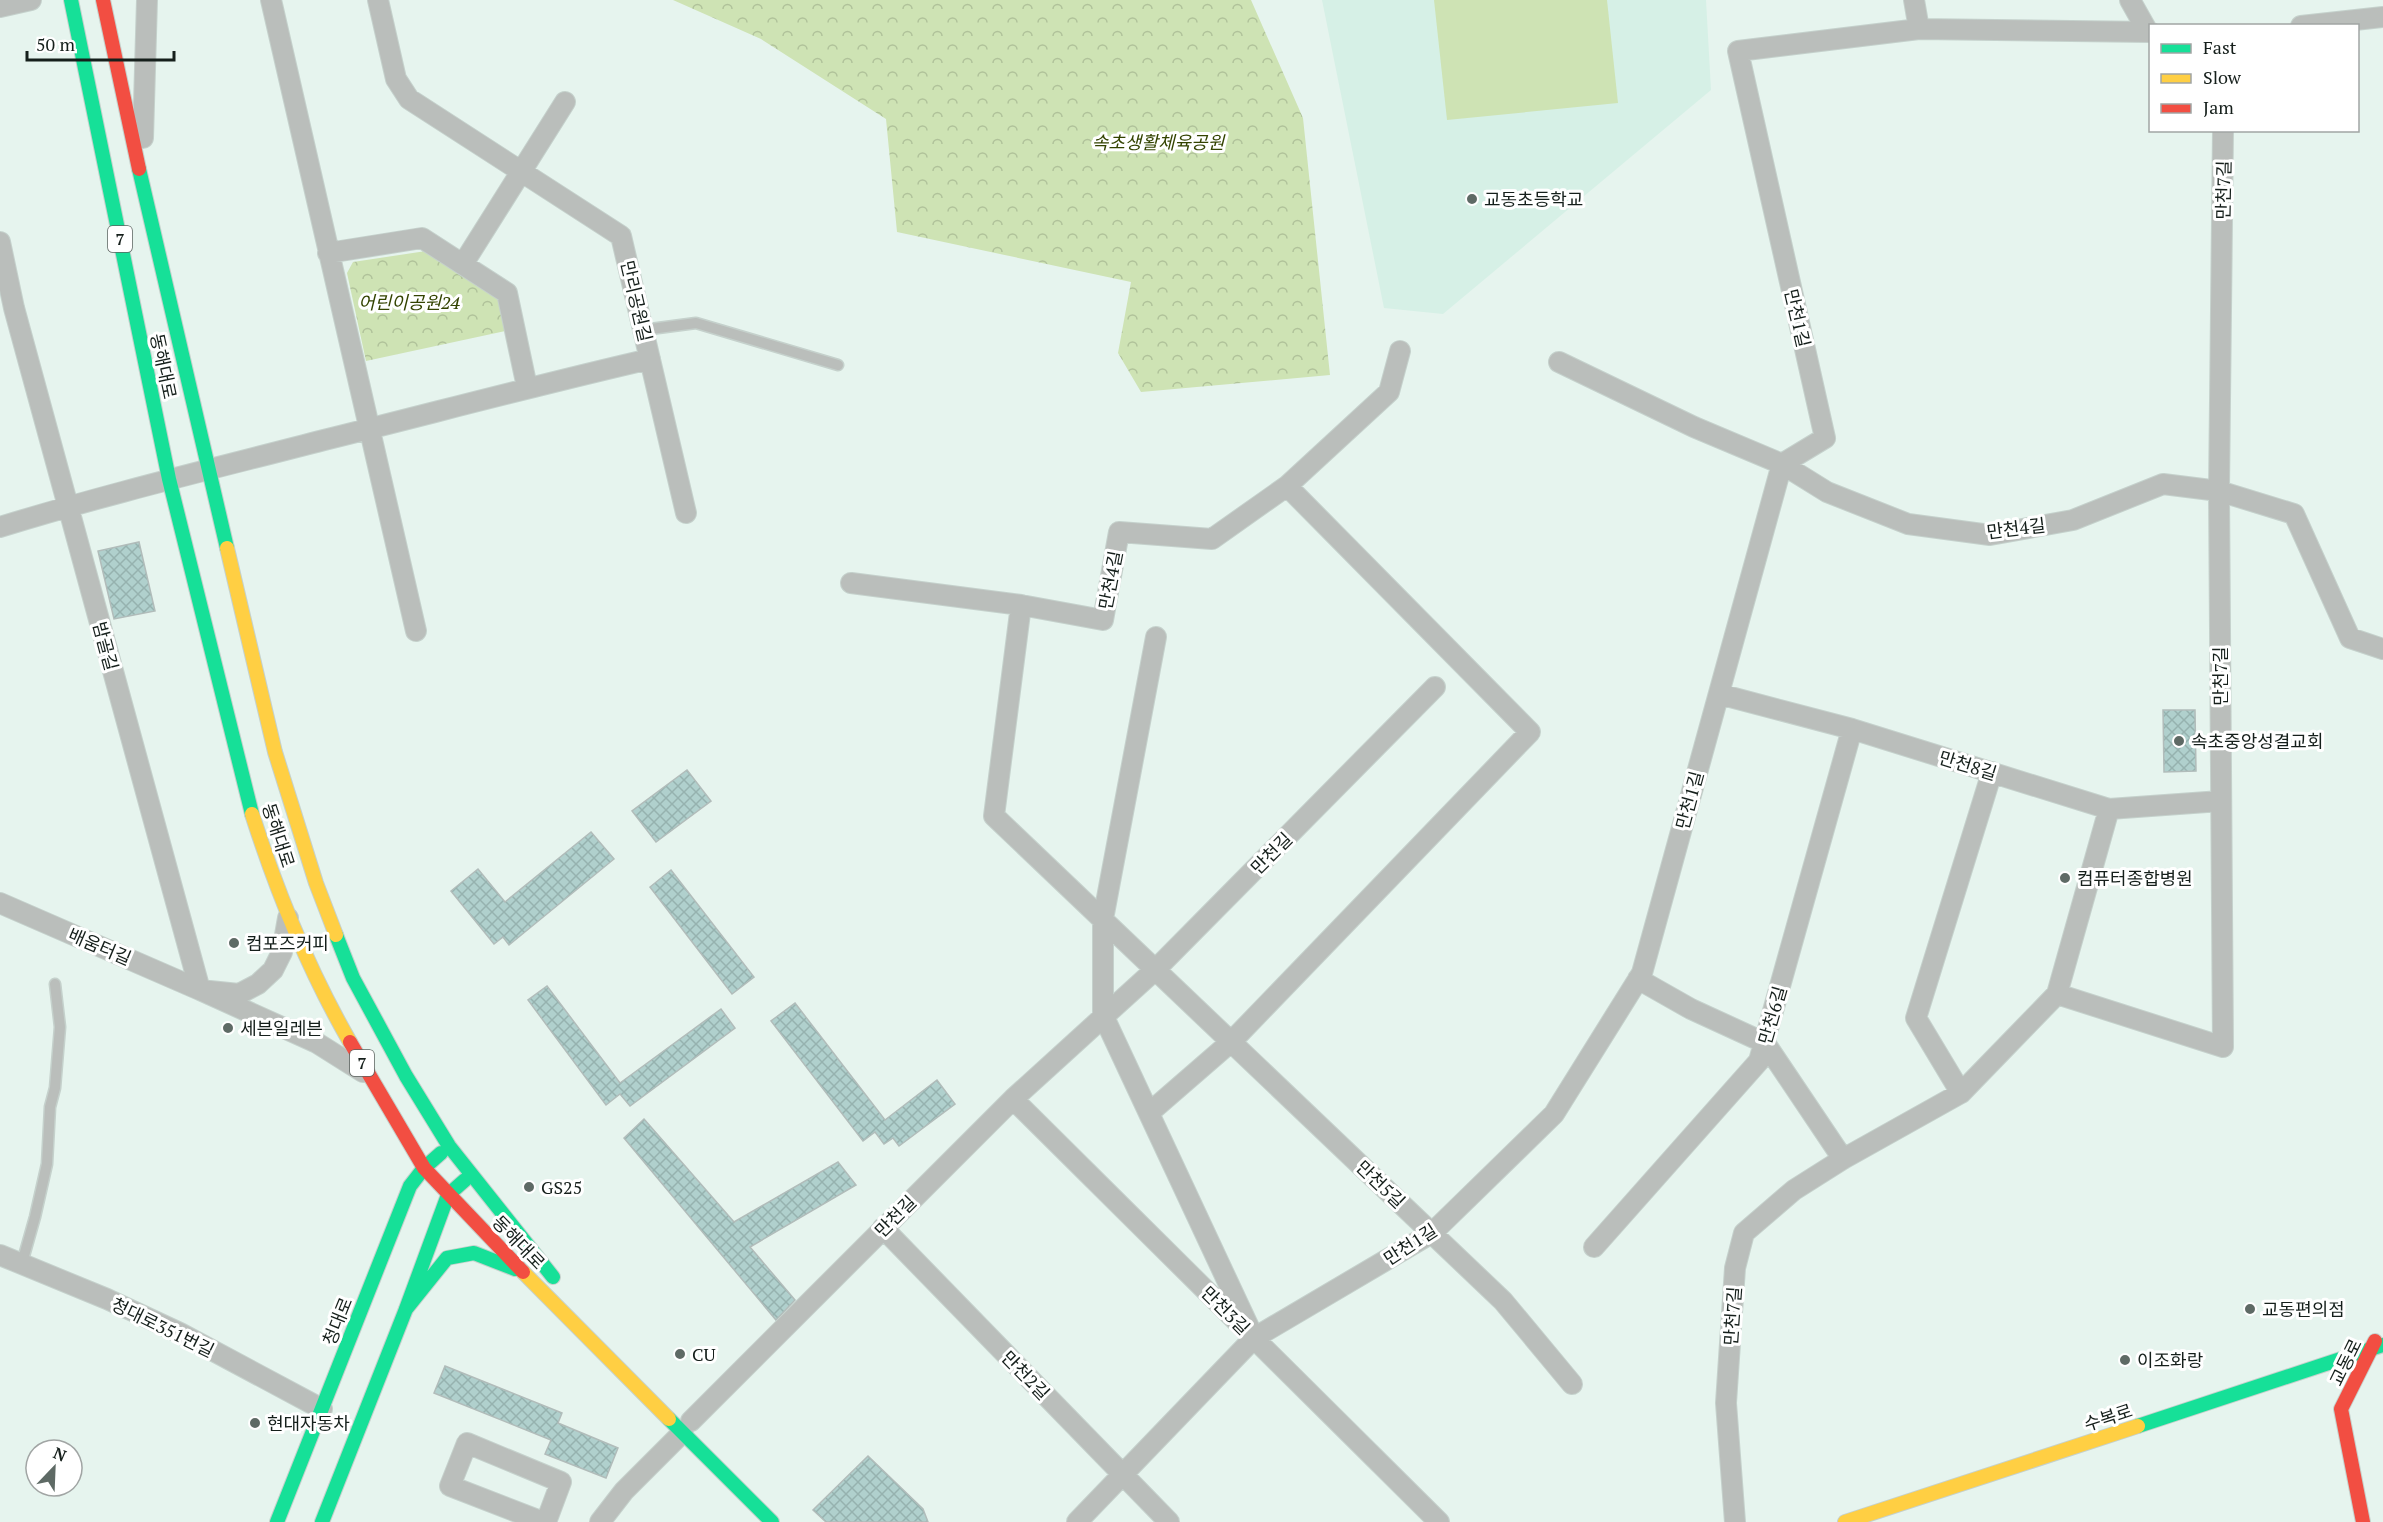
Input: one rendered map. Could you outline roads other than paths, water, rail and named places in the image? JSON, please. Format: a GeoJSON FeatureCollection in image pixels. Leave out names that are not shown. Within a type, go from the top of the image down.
{"type":"FeatureCollection","features":[{"type":"Feature","properties":{"kind":"main road","name":"동해대로"},"geometry":{"type":"LineString","coordinates":[[71,0],[169,479],[250,808],[269,867],[332,1011],[424,1168],[448,1195],[524,1273],[686,1422],[789,1522]]}},
{"type":"Feature","properties":{"kind":"main road","name":"동해대로"},"geometry":{"type":"LineString","coordinates":[[103,0],[143,186],[275,752],[316,883],[353,978],[406,1076],[449,1146],[561,1286]]}},
{"type":"Feature","properties":{"kind":"main road","name":"청대로"},"geometry":{"type":"LineString","coordinates":[[277,1522],[410,1186],[424,1168],[449,1146]]}},
{"type":"Feature","properties":{"kind":"main road"},"geometry":{"type":"LineString","coordinates":[[322,1522],[448,1195],[471,1173]]}},
{"type":"Feature","properties":{"kind":"main road"},"geometry":{"type":"LineString","coordinates":[[406,1309],[447,1258],[474,1253],[524,1273]]}},
{"type":"Feature","properties":{"kind":"main road","name":"교동로"},"geometry":{"type":"LineString","coordinates":[[2363,1522],[2341,1410],[2377,1347],[2383,1325]]}},
{"type":"Feature","properties":{"kind":"main road","name":"수복로"},"geometry":{"type":"LineString","coordinates":[[1845,1522],[1873,1518],[2377,1347]]}},
{"type":"Feature","properties":{"kind":"main road","name":"동해대로"},"geometry":{"type":"LineString","coordinates":[[686,1422],[772,1522]]}},
{"type":"Feature","properties":{"kind":"street"},"geometry":{"type":"LineString","coordinates":[[0,7],[31,0]]}},
{"type":"Feature","properties":{"kind":"street"},"geometry":{"type":"LineString","coordinates":[[143,186],[143,95],[147,0]]}},
{"type":"Feature","properties":{"kind":"street"},"geometry":{"type":"LineString","coordinates":[[270,0],[416,631]]}},
{"type":"Feature","properties":{"kind":"street","name":"만리공원길"},"geometry":{"type":"LineString","coordinates":[[0,527],[169,479],[527,387],[650,359],[621,236],[409,99],[396,79],[378,0]]}},
{"type":"Feature","properties":{"kind":"street"},"geometry":{"type":"LineString","coordinates":[[1914,0],[1919,29]]}},
{"type":"Feature","properties":{"kind":"street","name":"만천1길"},"geometry":{"type":"LineString","coordinates":[[2130,0],[2149,32]]}},
{"type":"Feature","properties":{"kind":"street"},"geometry":{"type":"LineString","coordinates":[[2319,24],[2383,17]]}},
{"type":"Feature","properties":{"kind":"street","name":"만천1길"},"geometry":{"type":"LineString","coordinates":[[1077,1522],[1254,1338],[1432,1233],[1554,1114],[1642,973],[1782,464],[1825,438],[1738,51],[1919,29],[2149,32]]}},
{"type":"Feature","properties":{"kind":"street"},"geometry":{"type":"LineString","coordinates":[[463,264],[565,102]]}},
{"type":"Feature","properties":{"kind":"street","name":"만천7길"},"geometry":{"type":"LineString","coordinates":[[2056,994],[2223,1047],[2219,491],[2223,132]]}},
{"type":"Feature","properties":{"kind":"street"},"geometry":{"type":"LineString","coordinates":[[328,253],[422,238],[507,293],[527,387]]}},
{"type":"Feature","properties":{"kind":"street","name":"밤골길"},"geometry":{"type":"LineString","coordinates":[[0,242],[8,319],[68,506],[200,990]]}},
{"type":"Feature","properties":{"kind":"street","name":"만천4길"},"geometry":{"type":"LineString","coordinates":[[1021,605],[1103,620],[1119,532],[1212,539],[1287,486],[1389,392],[1400,351]]}},
{"type":"Feature","properties":{"kind":"street"},"geometry":{"type":"LineString","coordinates":[[650,359],[686,513]]}},
{"type":"Feature","properties":{"kind":"street","name":"만천4길"},"geometry":{"type":"LineString","coordinates":[[1558,362],[1694,427],[1782,464],[1827,492],[1908,524],[1990,535],[2073,520],[2163,484],[2219,491],[2294,514],[2350,638],[2383,649]]}},
{"type":"Feature","properties":{"kind":"street"},"geometry":{"type":"LineString","coordinates":[[1149,1113],[1232,1041],[1530,732],[1287,486]]}},
{"type":"Feature","properties":{"kind":"street"},"geometry":{"type":"LineString","coordinates":[[851,583],[1021,605],[994,816],[1103,919]]}},
{"type":"Feature","properties":{"kind":"street"},"geometry":{"type":"LineString","coordinates":[[1156,637],[1103,919],[1103,1015],[1254,1338]]}},
{"type":"Feature","properties":{"kind":"street","name":"만천길"},"geometry":{"type":"LineString","coordinates":[[600,1522],[624,1491],[686,1422],[1013,1099],[1156,969],[1435,687]]}},
{"type":"Feature","properties":{"kind":"street","name":"만천8길"},"geometry":{"type":"LineString","coordinates":[[1719,694],[1852,729],[2109,809],[2221,801]]}},
{"type":"Feature","properties":{"kind":"street","name":"만천6길"},"geometry":{"type":"LineString","coordinates":[[1594,1247],[1760,1061],[1852,729]]}},
{"type":"Feature","properties":{"kind":"street"},"geometry":{"type":"LineString","coordinates":[[1961,1093],[1916,1018],[1992,772]]}},
{"type":"Feature","properties":{"kind":"street","name":"만천7길"},"geometry":{"type":"LineString","coordinates":[[1736,1522],[1726,1403],[1735,1268],[1744,1233],[1794,1191],[1843,1159],[1961,1093],[2056,994],[2109,809]]}},
{"type":"Feature","properties":{"kind":"street","name":"배움터길"},"geometry":{"type":"LineString","coordinates":[[0,903],[317,1043],[368,1074]]}},
{"type":"Feature","properties":{"kind":"street","name":"배움터길"},"geometry":{"type":"LineString","coordinates":[[200,990],[239,994],[258,984],[273,970],[282,952],[289,915]]}},
{"type":"Feature","properties":{"kind":"street","name":"만천5길"},"geometry":{"type":"LineString","coordinates":[[1103,919],[1503,1301],[1572,1384]]}},
{"type":"Feature","properties":{"kind":"street"},"geometry":{"type":"LineString","coordinates":[[1638,979],[1691,1009],[1765,1043],[1843,1159]]}},
{"type":"Feature","properties":{"kind":"street","name":"만천3길"},"geometry":{"type":"LineString","coordinates":[[1013,1099],[1439,1522]]}},
{"type":"Feature","properties":{"kind":"street","name":"만천2길"},"geometry":{"type":"LineString","coordinates":[[883,1228],[1169,1522]]}},
{"type":"Feature","properties":{"kind":"street","name":"청대로351번길"},"geometry":{"type":"LineString","coordinates":[[0,1255],[180,1333],[322,1409]]}},
{"type":"Feature","properties":{"kind":"street"},"geometry":{"type":"LineString","coordinates":[[467,1443],[561,1482],[545,1522],[450,1486],[467,1443]]}},
{"type":"Feature","properties":{"kind":"lane"},"geometry":{"type":"LineString","coordinates":[[643,330],[696,323],[838,365]]}},
{"type":"Feature","properties":{"kind":"lane"},"geometry":{"type":"LineString","coordinates":[[22,1263],[47,1164],[50,1107],[55,1088],[60,1028],[55,984]]}},
{"type":"Feature","properties":{"kind":"place","name":"교동초등학교"},"geometry":{"type":"Point","coordinates":[1472,199]}},
{"type":"Feature","properties":{"kind":"place","name":"속초중앙성결교회"},"geometry":{"type":"Point","coordinates":[2179,741]}},
{"type":"Feature","properties":{"kind":"place","name":"컴퓨터종합병원"},"geometry":{"type":"Point","coordinates":[2065,878]}},
{"type":"Feature","properties":{"kind":"place","name":"컴포즈커피"},"geometry":{"type":"Point","coordinates":[234,943]}},
{"type":"Feature","properties":{"kind":"place","name":"세븐일레븐"},"geometry":{"type":"Point","coordinates":[228,1028]}},
{"type":"Feature","properties":{"kind":"place","name":"GS25"},"geometry":{"type":"Point","coordinates":[529,1187]}},
{"type":"Feature","properties":{"kind":"place","name":"교동편의점"},"geometry":{"type":"Point","coordinates":[2250,1309]}},
{"type":"Feature","properties":{"kind":"place","name":"CU"},"geometry":{"type":"Point","coordinates":[680,1354]}},
{"type":"Feature","properties":{"kind":"place","name":"이조화랑"},"geometry":{"type":"Point","coordinates":[2125,1360]}},
{"type":"Feature","properties":{"kind":"place","name":"현대자동차"},"geometry":{"type":"Point","coordinates":[255,1423]}},
{"type":"Feature","properties":{"kind":"park label","name":"속초생활체육공원"},"geometry":{"type":"Point","coordinates":[1158,142]}},
{"type":"Feature","properties":{"kind":"park label","name":"어린이공원24"},"geometry":{"type":"Point","coordinates":[409,302]}}]}
